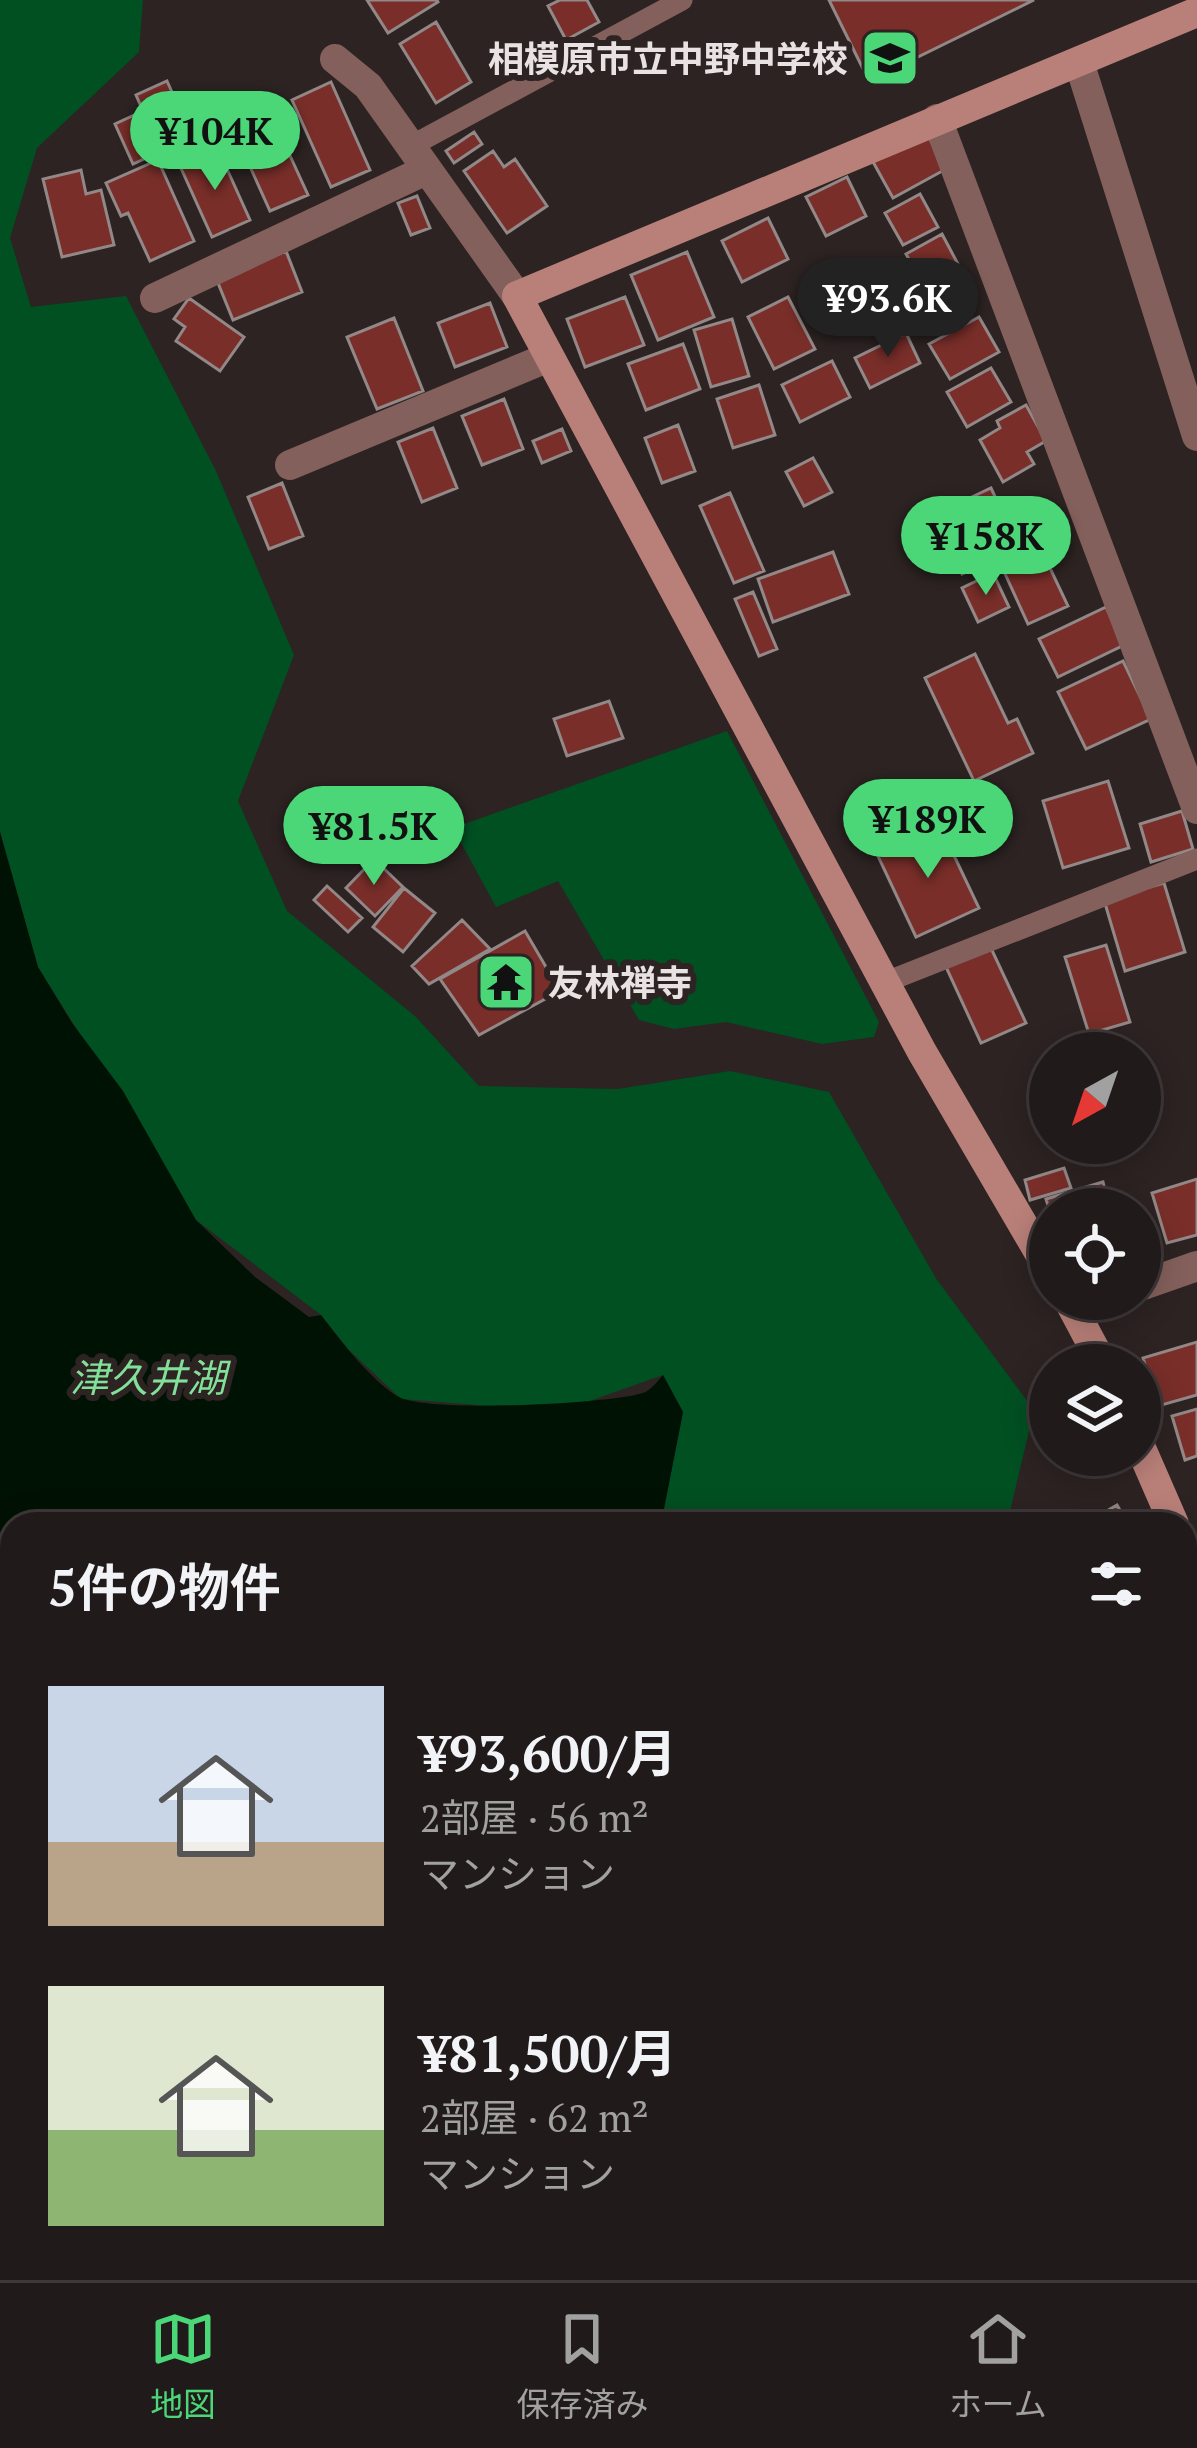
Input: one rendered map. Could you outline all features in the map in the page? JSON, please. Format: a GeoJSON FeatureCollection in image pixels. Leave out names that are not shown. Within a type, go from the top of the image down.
{"type":"FeatureCollection","features":[{"type":"Feature","properties":{"kind":"street"},"geometry":{"type":"LineString","coordinates":[[517,296],[1197,12]]}},
{"type":"Feature","properties":{"kind":"street"},"geometry":{"type":"LineString","coordinates":[[335,59],[368,86],[517,296],[992,1177],[1029,1236]]}},
{"type":"Feature","properties":{"kind":"street"},"geometry":{"type":"LineString","coordinates":[[1079,62],[1197,436]]}},
{"type":"Feature","properties":{"kind":"street"},"geometry":{"type":"LineString","coordinates":[[937,119],[1197,809]]}},
{"type":"Feature","properties":{"kind":"street"},"geometry":{"type":"LineString","coordinates":[[155,298],[418,158]]}},
{"type":"Feature","properties":{"kind":"street"},"geometry":{"type":"LineString","coordinates":[[290,465],[549,357]]}},
{"type":"Feature","properties":{"kind":"street"},"geometry":{"type":"LineString","coordinates":[[1161,1279],[1197,1266]]}},
{"type":"Feature","properties":{"kind":"street"},"geometry":{"type":"LineString","coordinates":[[1153,1476],[1169,1512]]}},
{"type":"Feature","properties":{"kind":"lane"},"geometry":{"type":"LineString","coordinates":[[418,158],[682,0]]}},
{"type":"Feature","properties":{"kind":"lane"},"geometry":{"type":"LineString","coordinates":[[886,982],[1197,859]]}},
{"type":"Feature","properties":{"kind":"green space"},"geometry":{"type":"Polygon","coordinates":[[[0,0],[143,0],[139,52],[37,148],[10,238],[31,307],[126,296],[216,471],[294,655],[238,801],[287,911],[416,1017],[479,1086],[618,1089],[730,1071],[829,1092],[937,1280],[1029,1403],[1029,1431],[1010,1512],[663,1512],[683,1412],[663,1375],[584,1403],[491,1406],[401,1399],[348,1349],[321,1315],[196,1220],[38,967],[0,832],[0,0]]]}},
{"type":"Feature","properties":{"kind":"green space"},"geometry":{"type":"Polygon","coordinates":[[[727,731],[879,1022],[874,1037],[822,1044],[726,1022],[674,1029],[639,1020],[558,881],[496,907],[453,828],[727,731]]]}},
{"type":"Feature","properties":{"kind":"water","name":"津久井湖"},"geometry":{"type":"Polygon","coordinates":[[[0,832],[38,967],[72,1023],[123,1091],[196,1220],[255,1277],[309,1317],[321,1315],[367,1371],[399,1397],[480,1406],[594,1401],[643,1393],[663,1375],[683,1412],[663,1512],[0,1512],[0,832]]]}},
{"type":"Feature","properties":{"kind":"building"},"geometry":{"type":"Polygon","coordinates":[[[367,0],[437,0],[438,2],[388,33],[367,0]]]}},
{"type":"Feature","properties":{"kind":"building"},"geometry":{"type":"Polygon","coordinates":[[[560,0],[587,0],[599,22],[566,40],[548,6],[560,0]]]}},
{"type":"Feature","properties":{"kind":"building"},"geometry":{"type":"Polygon","coordinates":[[[829,0],[1034,0],[869,81],[829,0]]]}},
{"type":"Feature","properties":{"kind":"building"},"geometry":{"type":"Polygon","coordinates":[[[436,22],[471,82],[436,103],[400,44],[436,22]]]}},
{"type":"Feature","properties":{"kind":"building"},"geometry":{"type":"Polygon","coordinates":[[[167,81],[192,137],[133,164],[115,124],[143,111],[136,95],[167,81]]]}},
{"type":"Feature","properties":{"kind":"building"},"geometry":{"type":"Polygon","coordinates":[[[331,82],[370,170],[331,187],[292,100],[331,82]]]}},
{"type":"Feature","properties":{"kind":"building"},"geometry":{"type":"Polygon","coordinates":[[[270,112],[308,195],[270,211],[233,129],[270,112]]]}},
{"type":"Feature","properties":{"kind":"building"},"geometry":{"type":"Polygon","coordinates":[[[925,130],[946,169],[893,198],[872,160],[925,130]]]}},
{"type":"Feature","properties":{"kind":"building"},"geometry":{"type":"Polygon","coordinates":[[[474,132],[482,144],[454,163],[446,151],[474,132]]]}},
{"type":"Feature","properties":{"kind":"building"},"geometry":{"type":"Polygon","coordinates":[[[218,149],[250,220],[212,237],[180,166],[218,149]]]}},
{"type":"Feature","properties":{"kind":"building"},"geometry":{"type":"Polygon","coordinates":[[[493,151],[504,167],[515,159],[547,206],[507,233],[464,171],[493,151]]]}},
{"type":"Feature","properties":{"kind":"building"},"geometry":{"type":"Polygon","coordinates":[[[158,160],[194,241],[150,261],[128,213],[121,216],[106,183],[158,160]]]}},
{"type":"Feature","properties":{"kind":"building"},"geometry":{"type":"Polygon","coordinates":[[[81,170],[86,194],[101,190],[114,245],[62,257],[43,179],[81,170]]]}},
{"type":"Feature","properties":{"kind":"building"},"geometry":{"type":"Polygon","coordinates":[[[847,177],[866,216],[826,236],[806,197],[847,177]]]}},
{"type":"Feature","properties":{"kind":"building"},"geometry":{"type":"Polygon","coordinates":[[[920,194],[938,227],[903,245],[885,213],[920,194]]]}},
{"type":"Feature","properties":{"kind":"building"},"geometry":{"type":"Polygon","coordinates":[[[417,196],[430,228],[411,235],[398,203],[417,196]]]}},
{"type":"Feature","properties":{"kind":"building"},"geometry":{"type":"Polygon","coordinates":[[[768,218],[788,259],[742,282],[722,241],[768,218]]]}},
{"type":"Feature","properties":{"kind":"building"},"geometry":{"type":"Polygon","coordinates":[[[942,234],[959,266],[924,286],[906,254],[942,234]]]}},
{"type":"Feature","properties":{"kind":"building"},"geometry":{"type":"Polygon","coordinates":[[[286,251],[302,292],[233,320],[216,278],[286,251]]]}},
{"type":"Feature","properties":{"kind":"building"},"geometry":{"type":"Polygon","coordinates":[[[687,252],[714,317],[658,340],[631,275],[687,252]]]}},
{"type":"Feature","properties":{"kind":"building"},"geometry":{"type":"Polygon","coordinates":[[[876,260],[902,313],[861,333],[840,288],[855,281],[851,273],[876,260]]]}},
{"type":"Feature","properties":{"kind":"building"},"geometry":{"type":"Polygon","coordinates":[[[955,286],[971,316],[939,334],[922,305],[955,286]]]}},
{"type":"Feature","properties":{"kind":"building"},"geometry":{"type":"Polygon","coordinates":[[[625,297],[644,345],[585,367],[567,319],[625,297]]]}},
{"type":"Feature","properties":{"kind":"building"},"geometry":{"type":"Polygon","coordinates":[[[788,297],[815,349],[774,369],[748,317],[788,297]]]}},
{"type":"Feature","properties":{"kind":"building"},"geometry":{"type":"Polygon","coordinates":[[[189,298],[244,337],[220,371],[176,341],[185,327],[174,319],[189,298]]]}},
{"type":"Feature","properties":{"kind":"building"},"geometry":{"type":"Polygon","coordinates":[[[490,303],[507,347],[455,367],[438,323],[490,303]]]}},
{"type":"Feature","properties":{"kind":"building"},"geometry":{"type":"Polygon","coordinates":[[[979,317],[999,352],[950,379],[929,344],[979,317]]]}},
{"type":"Feature","properties":{"kind":"building"},"geometry":{"type":"Polygon","coordinates":[[[394,318],[423,391],[377,409],[347,337],[394,318]]]}},
{"type":"Feature","properties":{"kind":"building"},"geometry":{"type":"Polygon","coordinates":[[[732,319],[749,376],[711,387],[694,330],[732,319]]]}},
{"type":"Feature","properties":{"kind":"building"},"geometry":{"type":"Polygon","coordinates":[[[906,333],[920,363],[870,388],[855,358],[906,333]]]}},
{"type":"Feature","properties":{"kind":"building"},"geometry":{"type":"Polygon","coordinates":[[[683,344],[700,389],[646,410],[628,364],[683,344]]]}},
{"type":"Feature","properties":{"kind":"building"},"geometry":{"type":"Polygon","coordinates":[[[832,361],[850,397],[800,422],[782,385],[832,361]]]}},
{"type":"Feature","properties":{"kind":"building"},"geometry":{"type":"Polygon","coordinates":[[[991,368],[1011,402],[967,427],[947,392],[991,368]]]}},
{"type":"Feature","properties":{"kind":"building"},"geometry":{"type":"Polygon","coordinates":[[[759,385],[775,435],[733,448],[717,399],[759,385]]]}},
{"type":"Feature","properties":{"kind":"building"},"geometry":{"type":"Polygon","coordinates":[[[504,399],[523,449],[482,465],[462,416],[504,399]]]}},
{"type":"Feature","properties":{"kind":"building"},"geometry":{"type":"Polygon","coordinates":[[[1026,405],[1046,441],[1027,452],[1034,464],[1003,482],[980,440],[1000,428],[997,421],[1026,405]]]}},
{"type":"Feature","properties":{"kind":"building"},"geometry":{"type":"Polygon","coordinates":[[[678,425],[695,471],[662,483],[645,438],[678,425]]]}},
{"type":"Feature","properties":{"kind":"building"},"geometry":{"type":"Polygon","coordinates":[[[433,428],[457,488],[422,502],[398,442],[433,428]]]}},
{"type":"Feature","properties":{"kind":"building"},"geometry":{"type":"Polygon","coordinates":[[[562,429],[571,451],[542,463],[533,441],[562,429]]]}},
{"type":"Feature","properties":{"kind":"building"},"geometry":{"type":"Polygon","coordinates":[[[813,458],[832,492],[804,506],[786,472],[813,458]]]}},
{"type":"Feature","properties":{"kind":"building"},"geometry":{"type":"Polygon","coordinates":[[[282,483],[303,536],[269,549],[248,497],[282,483]]]}},
{"type":"Feature","properties":{"kind":"building"},"geometry":{"type":"Polygon","coordinates":[[[991,488],[1019,548],[962,574],[934,515],[991,488]]]}},
{"type":"Feature","properties":{"kind":"building"},"geometry":{"type":"Polygon","coordinates":[[[730,493],[764,571],[734,583],[700,506],[730,493]]]}},
{"type":"Feature","properties":{"kind":"building"},"geometry":{"type":"Polygon","coordinates":[[[1040,547],[1068,606],[1028,624],[1001,565],[1040,547]]]}},
{"type":"Feature","properties":{"kind":"building"},"geometry":{"type":"Polygon","coordinates":[[[833,552],[849,594],[773,622],[758,579],[833,552]]]}},
{"type":"Feature","properties":{"kind":"building"},"geometry":{"type":"Polygon","coordinates":[[[993,573],[1009,607],[978,622],[962,588],[993,573]]]}},
{"type":"Feature","properties":{"kind":"building"},"geometry":{"type":"Polygon","coordinates":[[[753,592],[777,649],[759,656],[735,599],[753,592]]]}},
{"type":"Feature","properties":{"kind":"building"},"geometry":{"type":"Polygon","coordinates":[[[1106,607],[1124,645],[1058,677],[1039,639],[1106,607]]]}},
{"type":"Feature","properties":{"kind":"building"},"geometry":{"type":"Polygon","coordinates":[[[975,654],[1008,723],[1017,719],[1033,753],[974,781],[925,678],[975,654]]]}},
{"type":"Feature","properties":{"kind":"building"},"geometry":{"type":"Polygon","coordinates":[[[1123,661],[1151,719],[1086,749],[1058,692],[1123,661]]]}},
{"type":"Feature","properties":{"kind":"building"},"geometry":{"type":"Polygon","coordinates":[[[609,701],[623,738],[567,756],[554,719],[609,701]]]}},
{"type":"Feature","properties":{"kind":"building"},"geometry":{"type":"Polygon","coordinates":[[[1108,781],[1129,848],[1063,868],[1043,801],[1108,781]]]}},
{"type":"Feature","properties":{"kind":"building"},"geometry":{"type":"Polygon","coordinates":[[[1182,811],[1193,849],[1151,862],[1140,824],[1182,811]]]}},
{"type":"Feature","properties":{"kind":"building"},"geometry":{"type":"Polygon","coordinates":[[[939,824],[979,908],[916,937],[877,854],[939,824]]]}},
{"type":"Feature","properties":{"kind":"building"},"geometry":{"type":"Polygon","coordinates":[[[374,859],[403,887],[375,916],[346,888],[374,859]]]}},
{"type":"Feature","properties":{"kind":"building"},"geometry":{"type":"Polygon","coordinates":[[[1164,883],[1185,952],[1125,971],[1104,900],[1164,883]]]}},
{"type":"Feature","properties":{"kind":"building"},"geometry":{"type":"Polygon","coordinates":[[[327,886],[362,918],[348,932],[314,900],[327,886]]]}},
{"type":"Feature","properties":{"kind":"building"},"geometry":{"type":"Polygon","coordinates":[[[404,888],[435,913],[403,952],[373,927],[404,888]]]}},
{"type":"Feature","properties":{"kind":"building"},"geometry":{"type":"Polygon","coordinates":[[[462,920],[490,949],[429,984],[412,966],[462,920]]]}},
{"type":"Feature","properties":{"kind":"building"},"geometry":{"type":"Polygon","coordinates":[[[525,931],[560,991],[479,1035],[440,979],[525,931]]]}},
{"type":"Feature","properties":{"kind":"building"},"geometry":{"type":"Polygon","coordinates":[[[1106,945],[1130,1022],[1088,1032],[1065,957],[1106,945]]]}},
{"type":"Feature","properties":{"kind":"building"},"geometry":{"type":"Polygon","coordinates":[[[990,946],[1026,1023],[981,1043],[946,967],[990,946]]]}},
{"type":"Feature","properties":{"kind":"building"},"geometry":{"type":"Polygon","coordinates":[[[1064,1168],[1071,1188],[1029,1188],[1029,1196],[1025,1180],[1064,1168]]]}},
{"type":"Feature","properties":{"kind":"building"},"geometry":{"type":"Polygon","coordinates":[[[1197,1179],[1197,1235],[1167,1243],[1161,1223],[1161,1190],[1197,1179]]]}},
{"type":"Feature","properties":{"kind":"building"},"geometry":{"type":"Polygon","coordinates":[[[1197,1342],[1197,1395],[1161,1405],[1161,1353],[1197,1342]]]}},
{"type":"Feature","properties":{"kind":"building"},"geometry":{"type":"Polygon","coordinates":[[[1197,1409],[1197,1456],[1185,1460],[1172,1416],[1197,1409]]]}},
{"type":"Feature","properties":{"kind":"place","name":"相模原市立中野中学校"},"geometry":{"type":"Point","coordinates":[890,58]}},
{"type":"Feature","properties":{"kind":"place","name":"友林禅寺"},"geometry":{"type":"Point","coordinates":[506,982]}}]}
